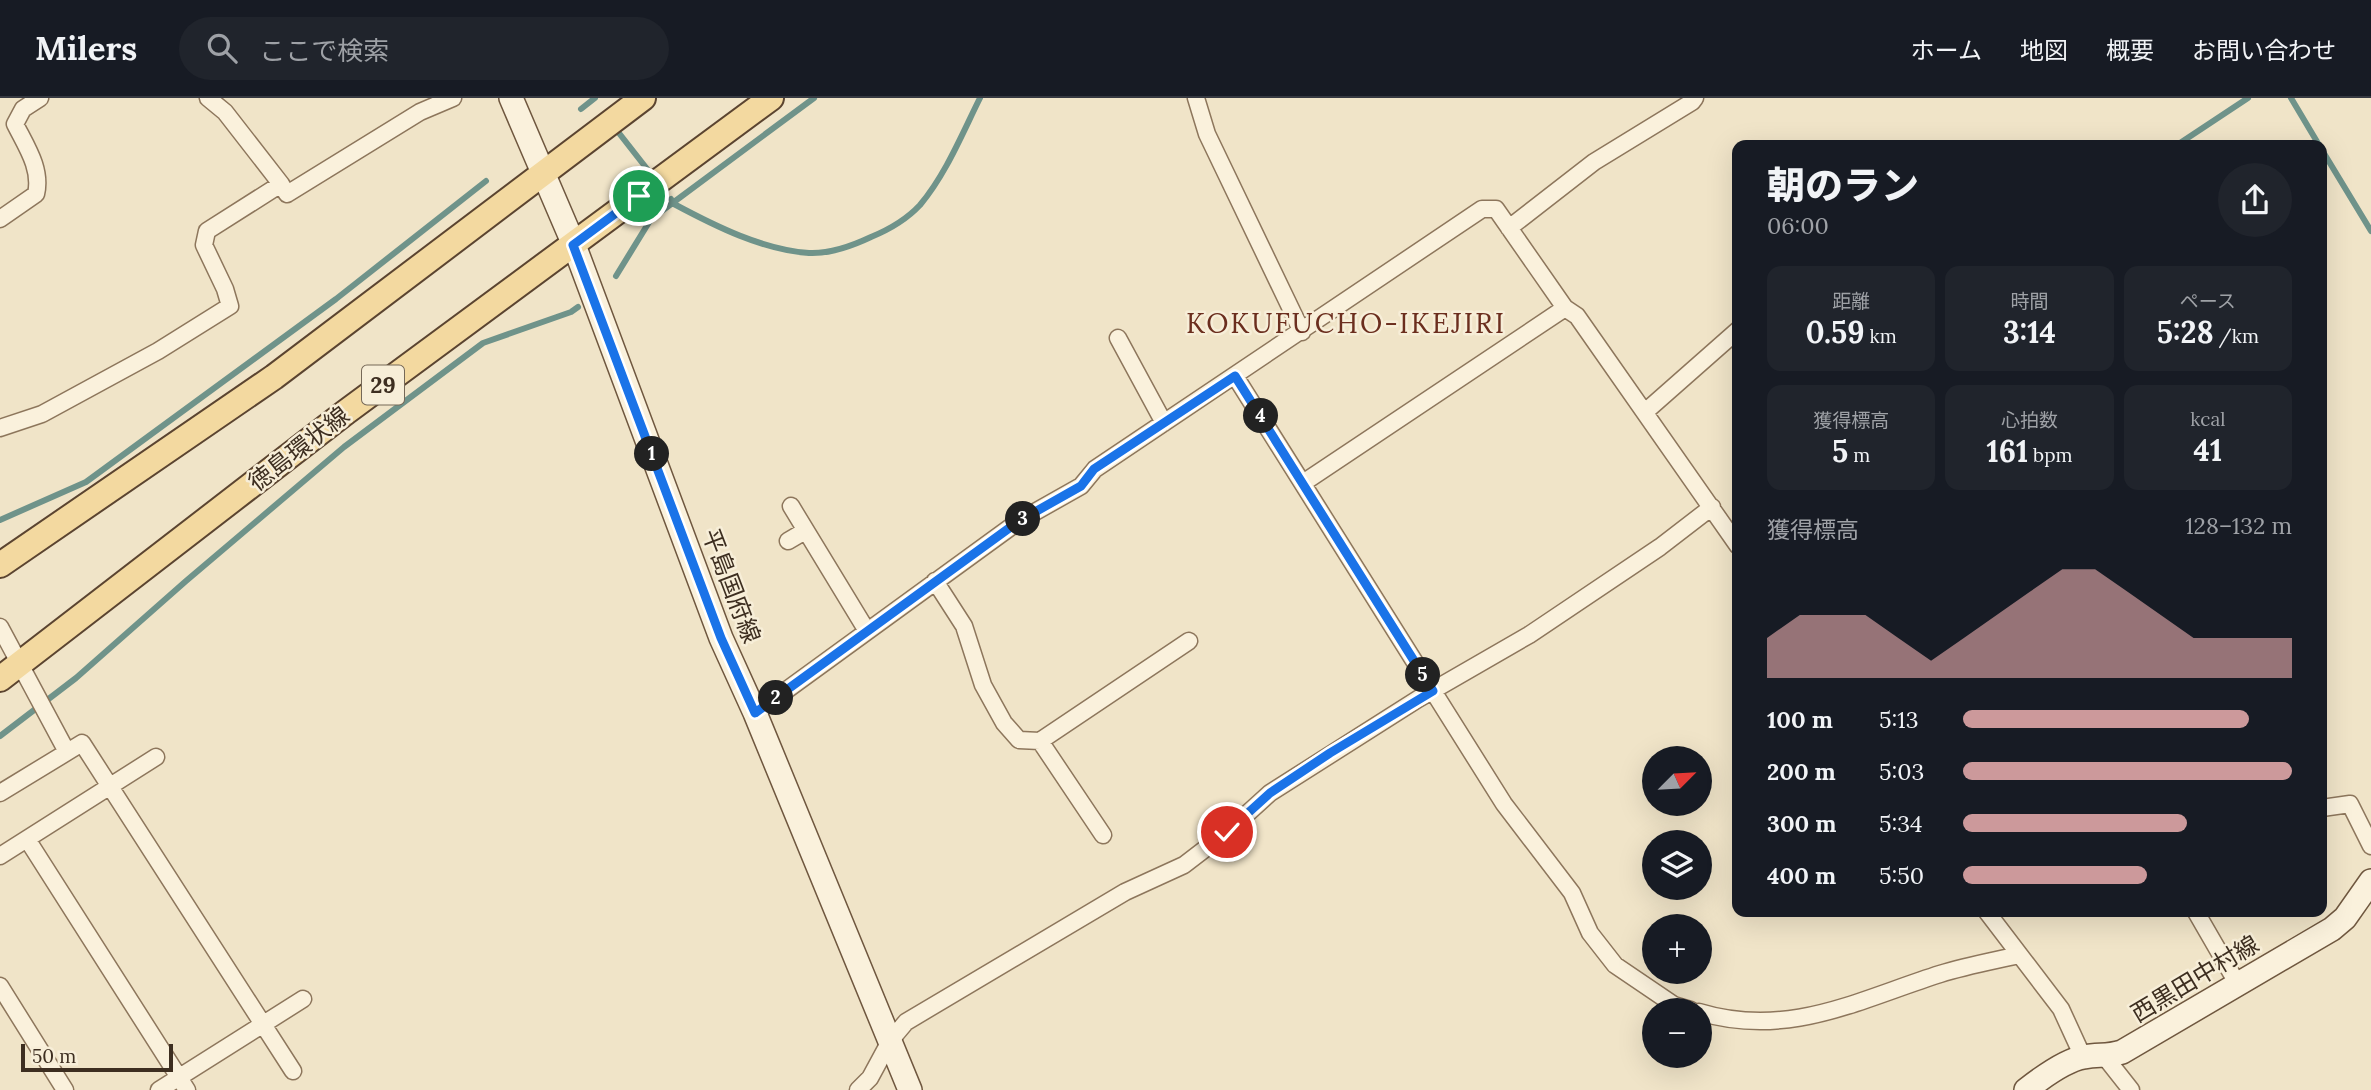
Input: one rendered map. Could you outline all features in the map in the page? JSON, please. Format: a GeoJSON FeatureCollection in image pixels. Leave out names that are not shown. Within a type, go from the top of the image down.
{"type":"FeatureCollection","features":[{"type":"Feature","properties":{"kind":"main road","name":"平島国府線"},"geometry":{"type":"LineString","coordinates":[[512,98],[573,245],[721,638],[755,713],[910,1090]]}},
{"type":"Feature","properties":{"kind":"main road"},"geometry":{"type":"LineString","coordinates":[[0,565],[274,377],[643,98]]}},
{"type":"Feature","properties":{"kind":"main road","name":"徳島環状線"},"geometry":{"type":"LineString","coordinates":[[0,679],[346,412],[771,98]]}},
{"type":"Feature","properties":{"kind":"main road","name":"西黒田中村線"},"geometry":{"type":"LineString","coordinates":[[2026,1090],[2044,1076],[2094,1057],[2129,1048],[2332,929],[2345,918],[2371,881]]}},
{"type":"Feature","properties":{"kind":"street"},"geometry":{"type":"LineString","coordinates":[[0,219],[36,194],[39,181],[35,165],[15,124],[23,108],[40,98]]}},
{"type":"Feature","properties":{"kind":"street"},"geometry":{"type":"LineString","coordinates":[[208,98],[225,112],[287,194],[420,112],[453,98]]}},
{"type":"Feature","properties":{"kind":"street"},"geometry":{"type":"LineString","coordinates":[[1196,98],[1208,134],[1302,332]]}},
{"type":"Feature","properties":{"kind":"street"},"geometry":{"type":"LineString","coordinates":[[1509,228],[1594,162],[1695,98]]}},
{"type":"Feature","properties":{"kind":"street"},"geometry":{"type":"LineString","coordinates":[[0,428],[42,414],[158,351],[230,306],[204,245],[207,231],[281,184]]}},
{"type":"Feature","properties":{"kind":"street"},"geometry":{"type":"LineString","coordinates":[[755,713],[1019,521],[1081,486],[1094,469],[1482,209],[1496,209],[1565,308],[1577,316],[1732,537]]}},
{"type":"Feature","properties":{"kind":"street"},"geometry":{"type":"LineString","coordinates":[[1303,483],[1565,308]]}},
{"type":"Feature","properties":{"kind":"street"},"geometry":{"type":"LineString","coordinates":[[1645,412],[1732,335]]}},
{"type":"Feature","properties":{"kind":"street"},"geometry":{"type":"LineString","coordinates":[[1118,338],[1164,423]]}},
{"type":"Feature","properties":{"kind":"street"},"geometry":{"type":"LineString","coordinates":[[1235,376],[1504,804],[1572,893],[1590,933],[1615,965],[1664,998]]}},
{"type":"Feature","properties":{"kind":"street"},"geometry":{"type":"LineString","coordinates":[[790,506],[867,631]]}},
{"type":"Feature","properties":{"kind":"street"},"geometry":{"type":"LineString","coordinates":[[858,1090],[870,1078],[890,1041],[906,1022],[1125,892],[1184,865],[1227,832],[1270,793],[1330,753],[1529,635],[1660,547],[1712,507]]}},
{"type":"Feature","properties":{"kind":"street"},"geometry":{"type":"LineString","coordinates":[[788,541],[805,531]]}},
{"type":"Feature","properties":{"kind":"street"},"geometry":{"type":"LineString","coordinates":[[935,581],[964,626],[983,685],[1004,723],[1019,740],[1040,741],[1189,641]]}},
{"type":"Feature","properties":{"kind":"street"},"geometry":{"type":"LineString","coordinates":[[0,627],[67,752]]}},
{"type":"Feature","properties":{"kind":"street"},"geometry":{"type":"LineString","coordinates":[[0,692],[21,663]]}},
{"type":"Feature","properties":{"kind":"street"},"geometry":{"type":"LineString","coordinates":[[1040,741],[1103,835]]}},
{"type":"Feature","properties":{"kind":"street"},"geometry":{"type":"LineString","coordinates":[[0,793],[82,743],[293,1071]]}},
{"type":"Feature","properties":{"kind":"street"},"geometry":{"type":"LineString","coordinates":[[0,856],[156,757]]}},
{"type":"Feature","properties":{"kind":"street"},"geometry":{"type":"LineString","coordinates":[[2327,807],[2350,804],[2371,846]]}},
{"type":"Feature","properties":{"kind":"street"},"geometry":{"type":"LineString","coordinates":[[27,839],[183,1084]]}},
{"type":"Feature","properties":{"kind":"street"},"geometry":{"type":"LineString","coordinates":[[1991,917],[2094,1057],[2131,1090]]}},
{"type":"Feature","properties":{"kind":"street"},"geometry":{"type":"LineString","coordinates":[[2199,917],[2237,983]]}},
{"type":"Feature","properties":{"kind":"street"},"geometry":{"type":"LineString","coordinates":[[1712,1016],[1769,1022],[1808,1018],[1943,974],[2019,955]]}},
{"type":"Feature","properties":{"kind":"street"},"geometry":{"type":"LineString","coordinates":[[0,986],[65,1090]]}},
{"type":"Feature","properties":{"kind":"street"},"geometry":{"type":"LineString","coordinates":[[159,1090],[183,1084],[264,1024],[303,999]]}},
{"type":"Feature","properties":{"kind":"waterway"},"geometry":{"type":"LineString","coordinates":[[581,109],[595,98]]}},
{"type":"Feature","properties":{"kind":"waterway"},"geometry":{"type":"LineString","coordinates":[[616,276],[651,219],[814,98]]}},
{"type":"Feature","properties":{"kind":"waterway"},"geometry":{"type":"LineString","coordinates":[[671,199],[674,204],[723,228],[774,247],[817,253],[849,246],[891,227],[920,205],[946,167],[980,98]]}},
{"type":"Feature","properties":{"kind":"waterway"},"geometry":{"type":"LineString","coordinates":[[2185,140],[2248,98]]}},
{"type":"Feature","properties":{"kind":"waterway"},"geometry":{"type":"LineString","coordinates":[[2291,98],[2316,140]]}},
{"type":"Feature","properties":{"kind":"waterway"},"geometry":{"type":"LineString","coordinates":[[615,128],[651,174]]}},
{"type":"Feature","properties":{"kind":"waterway"},"geometry":{"type":"LineString","coordinates":[[2327,158],[2371,231]]}},
{"type":"Feature","properties":{"kind":"waterway"},"geometry":{"type":"LineString","coordinates":[[0,520],[86,482],[336,299],[486,181]]}},
{"type":"Feature","properties":{"kind":"waterway"},"geometry":{"type":"LineString","coordinates":[[0,736],[76,678],[344,447],[483,343],[571,312],[578,307]]}},
{"type":"Feature","properties":{"kind":"district","name":"KOKUFUCHO-IKEJIRI"},"geometry":{"type":"Point","coordinates":[1346,323]}},
{"type":"Feature","properties":{"kind":"route"},"geometry":{"type":"LineString","coordinates":[[639,196],[573,245],[721,638],[755,713],[1019,521],[1081,486],[1094,469],[1235,376],[1433,691],[1270,793],[1227,832]]}}]}
